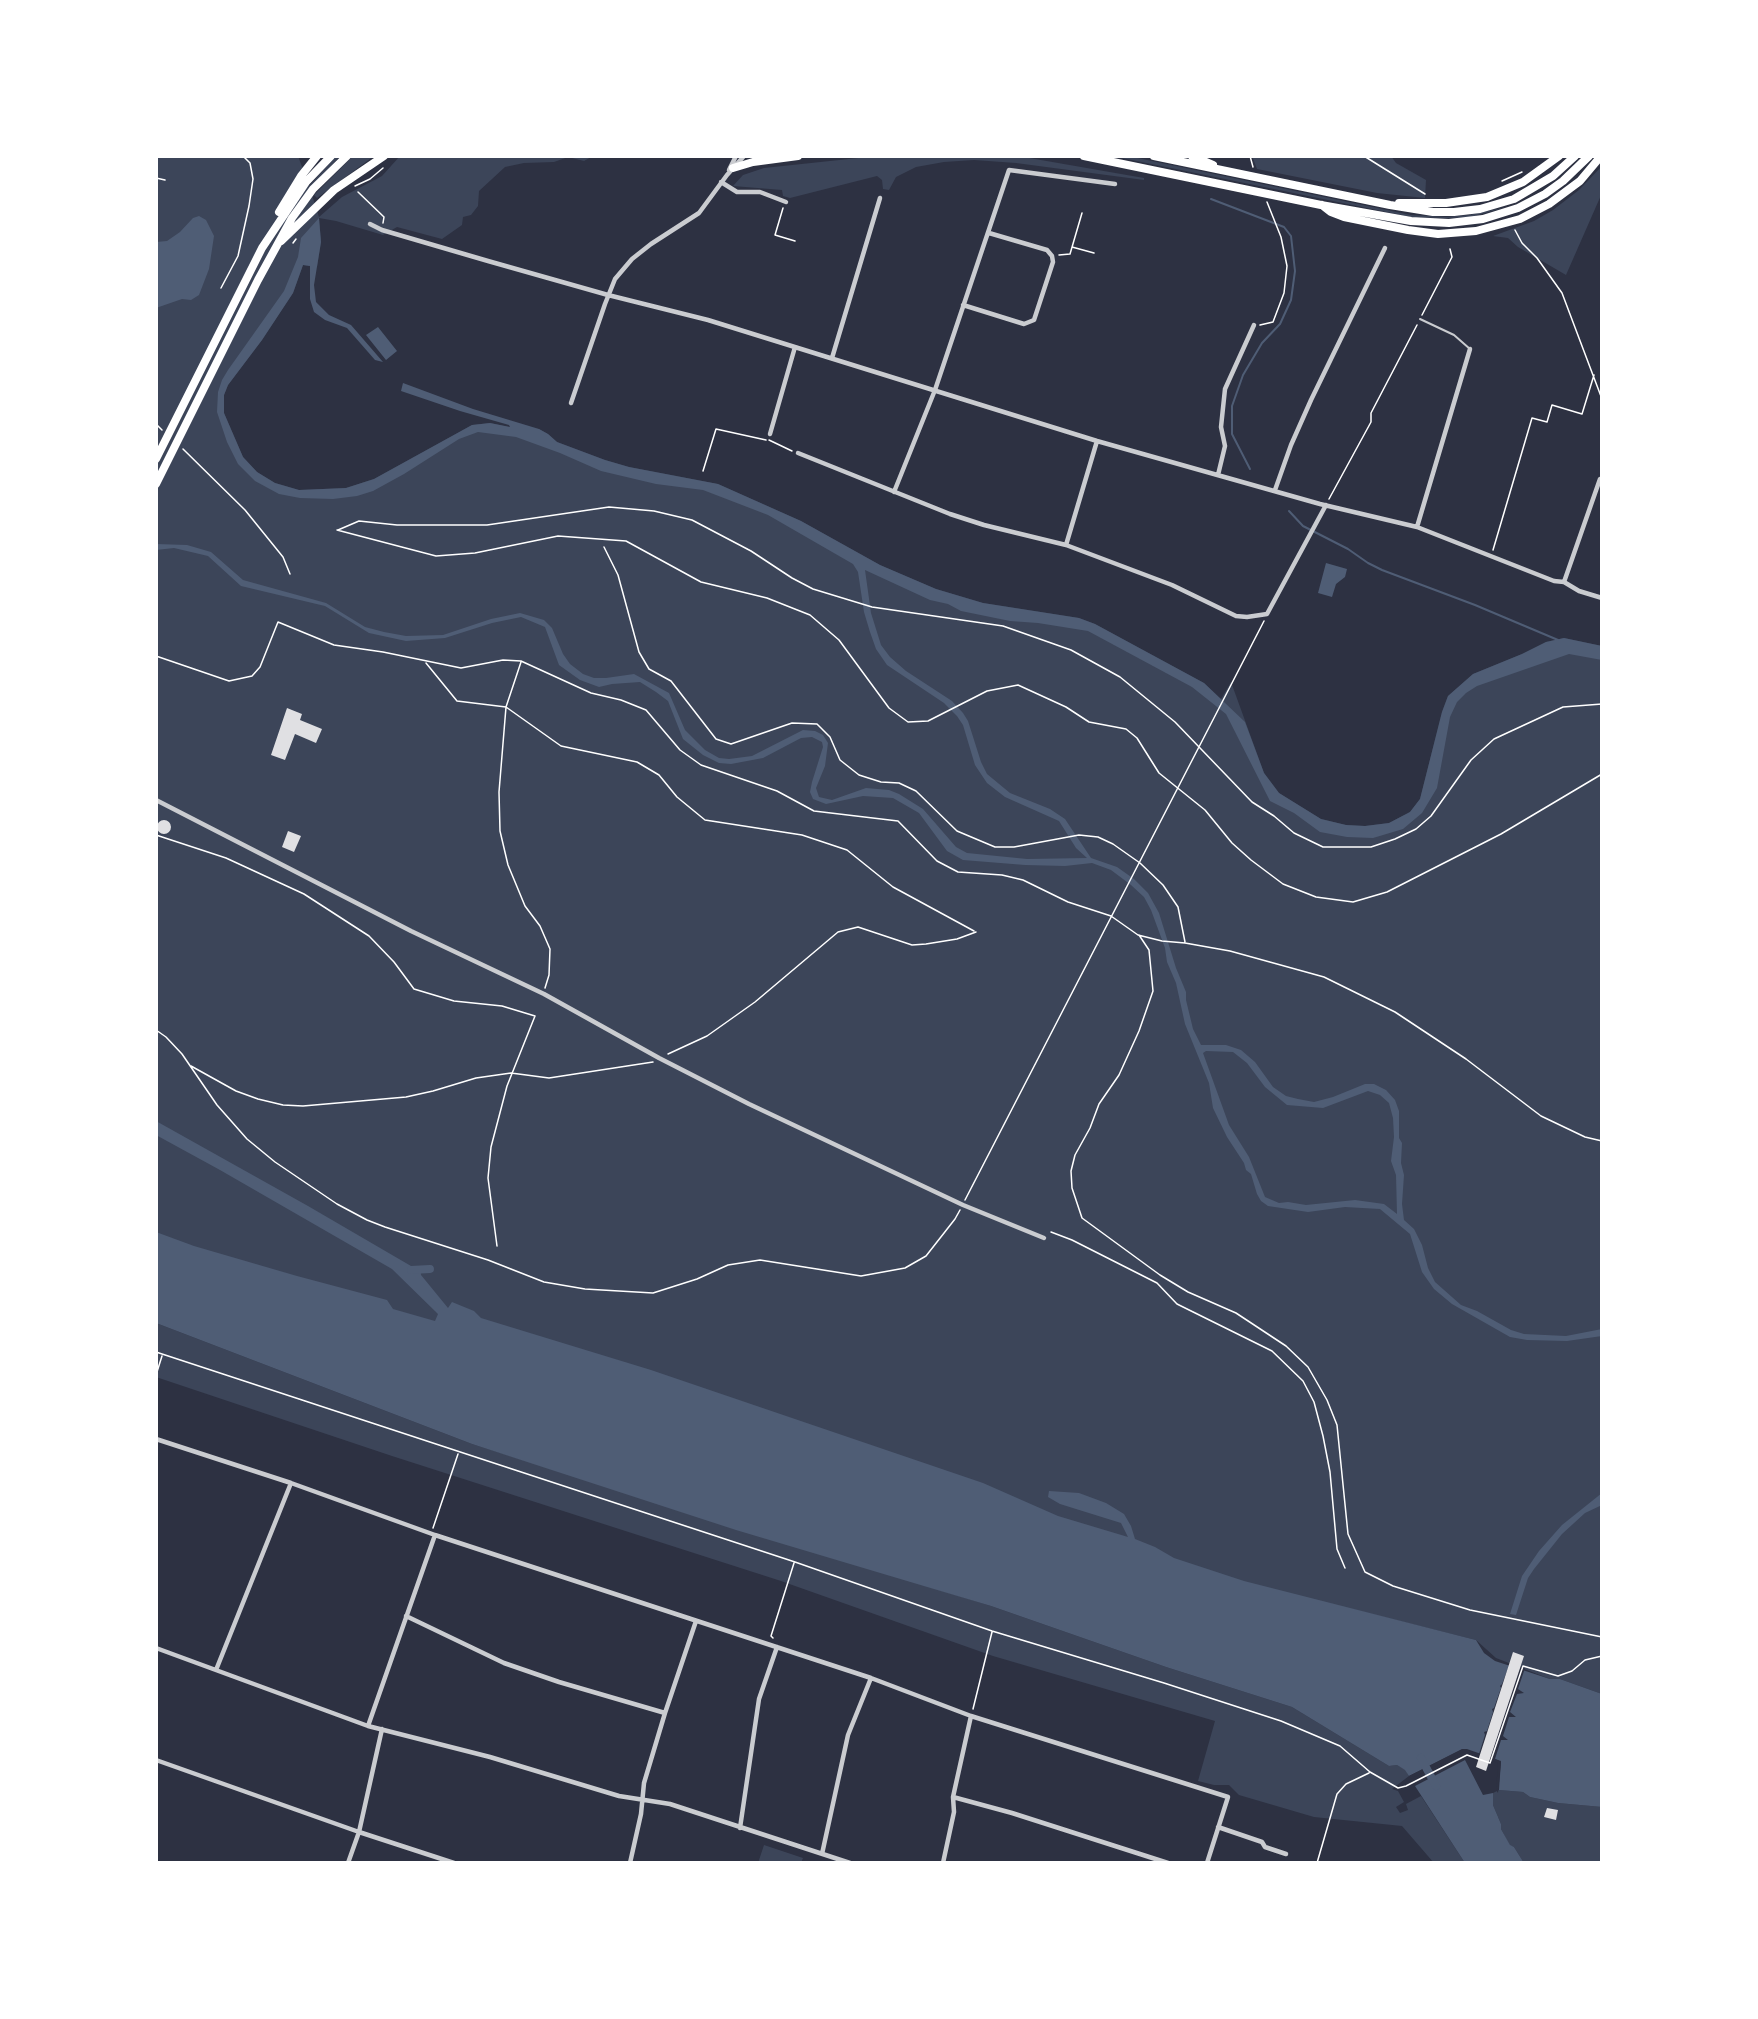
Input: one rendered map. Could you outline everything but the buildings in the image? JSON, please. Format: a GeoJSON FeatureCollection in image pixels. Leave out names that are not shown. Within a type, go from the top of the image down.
{"type":"FeatureCollection","features":[{"type":"Feature","properties":{"kind":"highway"},"geometry":{"type":"LineString","coordinates":[[156,459],[285,200],[316,156]]}},
{"type":"Feature","properties":{"kind":"highway"},"geometry":{"type":"LineString","coordinates":[[262,248],[306,182],[331,156]]}},
{"type":"Feature","properties":{"kind":"highway"},"geometry":{"type":"LineString","coordinates":[[156,484],[291,218],[313,189],[347,156]]}},
{"type":"Feature","properties":{"kind":"highway"},"geometry":{"type":"LineString","coordinates":[[277,244],[334,190],[384,156]]}},
{"type":"Feature","properties":{"kind":"highway"},"geometry":{"type":"LineString","coordinates":[[730,171],[753,162],[798,156]]}},
{"type":"Feature","properties":{"kind":"highway"},"geometry":{"type":"LineString","coordinates":[[1084,156],[1321,205],[1411,221],[1449,223],[1483,219],[1518,208],[1545,194],[1563,181],[1588,156]]}},
{"type":"Feature","properties":{"kind":"highway"},"geometry":{"type":"LineString","coordinates":[[1154,156],[1433,212],[1454,212],[1493,206],[1514,199],[1540,185],[1575,156]]}},
{"type":"Feature","properties":{"kind":"highway"},"geometry":{"type":"LineString","coordinates":[[1390,205],[1405,202],[1446,203],[1487,197],[1535,175],[1559,156]]}},
{"type":"Feature","properties":{"kind":"highway"},"geometry":{"type":"LineString","coordinates":[[1321,205],[1344,217],[1408,230],[1438,234],[1476,231],[1520,219],[1549,204],[1580,181],[1601,156]]}},
{"type":"Feature","properties":{"kind":"highway"},"geometry":{"type":"LineString","coordinates":[[1194,157],[1209,162],[1218,169]]}},
{"type":"Feature","properties":{"kind":"street"},"geometry":{"type":"LineString","coordinates":[[730,171],[736,156]]}},
{"type":"Feature","properties":{"kind":"street"},"geometry":{"type":"LineString","coordinates":[[572,403],[615,279],[632,259],[699,213],[744,156]]}},
{"type":"Feature","properties":{"kind":"street"},"geometry":{"type":"LineString","coordinates":[[894,492],[934,390],[1009,170],[1115,184]]}},
{"type":"Feature","properties":{"kind":"street"},"geometry":{"type":"LineString","coordinates":[[722,182],[737,192],[760,192],[786,202]]}},
{"type":"Feature","properties":{"kind":"street"},"geometry":{"type":"LineString","coordinates":[[832,358],[880,198]]}},
{"type":"Feature","properties":{"kind":"street"},"geometry":{"type":"LineString","coordinates":[[370,224],[382,230],[608,295],[708,320],[1097,441],[1326,505],[1417,527],[1602,598]]}},
{"type":"Feature","properties":{"kind":"street"},"geometry":{"type":"LineString","coordinates":[[963,304],[1024,324],[1034,320],[1053,262],[1052,256],[1047,250],[989,233]]}},
{"type":"Feature","properties":{"kind":"street"},"geometry":{"type":"LineString","coordinates":[[1275,490],[1291,445],[1311,400],[1385,248]]}},
{"type":"Feature","properties":{"kind":"street"},"geometry":{"type":"LineString","coordinates":[[1218,475],[1225,446],[1221,427],[1225,389],[1253,326]]}},
{"type":"Feature","properties":{"kind":"street"},"geometry":{"type":"LineString","coordinates":[[770,434],[795,347]]}},
{"type":"Feature","properties":{"kind":"street"},"geometry":{"type":"LineString","coordinates":[[1417,527],[1470,349]]}},
{"type":"Feature","properties":{"kind":"street"},"geometry":{"type":"LineString","coordinates":[[1066,545],[1097,441]]}},
{"type":"Feature","properties":{"kind":"street"},"geometry":{"type":"LineString","coordinates":[[798,453],[950,514],[984,525],[1066,545],[1172,585],[1236,616],[1267,614],[1326,505]]}},
{"type":"Feature","properties":{"kind":"street"},"geometry":{"type":"LineString","coordinates":[[1564,582],[1600,479]]}},
{"type":"Feature","properties":{"kind":"street"},"geometry":{"type":"LineString","coordinates":[[156,800],[396,924],[544,994],[749,1104],[963,1205],[1044,1238]]}},
{"type":"Feature","properties":{"kind":"street"},"geometry":{"type":"LineString","coordinates":[[156,1439],[291,1483],[435,1535],[871,1678],[971,1716],[1228,1797],[1207,1863]]}},
{"type":"Feature","properties":{"kind":"street"},"geometry":{"type":"LineString","coordinates":[[216,1670],[291,1483]]}},
{"type":"Feature","properties":{"kind":"street"},"geometry":{"type":"LineString","coordinates":[[368,1726],[435,1535]]}},
{"type":"Feature","properties":{"kind":"street"},"geometry":{"type":"LineString","coordinates":[[406,1616],[504,1663],[664,1713]]}},
{"type":"Feature","properties":{"kind":"street"},"geometry":{"type":"LineString","coordinates":[[630,1863],[641,1814],[644,1783],[664,1713],[696,1621]]}},
{"type":"Feature","properties":{"kind":"street"},"geometry":{"type":"LineString","coordinates":[[740,1828],[759,1699],[777,1647]]}},
{"type":"Feature","properties":{"kind":"street"},"geometry":{"type":"LineString","coordinates":[[156,1648],[368,1726],[490,1757],[619,1796],[670,1804],[850,1863]]}},
{"type":"Feature","properties":{"kind":"street"},"geometry":{"type":"LineString","coordinates":[[822,1854],[848,1735],[871,1678]]}},
{"type":"Feature","properties":{"kind":"street"},"geometry":{"type":"LineString","coordinates":[[943,1863],[954,1812],[953,1797],[971,1716]]}},
{"type":"Feature","properties":{"kind":"street"},"geometry":{"type":"LineString","coordinates":[[348,1863],[359,1832],[382,1729]]}},
{"type":"Feature","properties":{"kind":"street"},"geometry":{"type":"LineString","coordinates":[[156,1760],[454,1863]]}},
{"type":"Feature","properties":{"kind":"street"},"geometry":{"type":"LineString","coordinates":[[953,1797],[1012,1813],[1168,1863]]}},
{"type":"Feature","properties":{"kind":"street"},"geometry":{"type":"LineString","coordinates":[[1218,1827],[1262,1842],[1265,1847],[1286,1854]]}},
{"type":"Feature","properties":{"kind":"lane"},"geometry":{"type":"LineString","coordinates":[[1420,319],[1454,335],[1470,349]]}},
{"type":"Feature","properties":{"kind":"path"},"geometry":{"type":"LineString","coordinates":[[221,288],[238,256],[249,206],[253,179],[250,163],[243,156]]}},
{"type":"Feature","properties":{"kind":"path"},"geometry":{"type":"LineString","coordinates":[[1364,156],[1420,192],[1431,196]]}},
{"type":"Feature","properties":{"kind":"path"},"geometry":{"type":"LineString","coordinates":[[1498,183],[1530,168]]}},
{"type":"Feature","properties":{"kind":"path"},"geometry":{"type":"LineString","coordinates":[[156,178],[165,180]]}},
{"type":"Feature","properties":{"kind":"path"},"geometry":{"type":"LineString","coordinates":[[358,192],[384,217],[382,230]]}},
{"type":"Feature","properties":{"kind":"path"},"geometry":{"type":"LineString","coordinates":[[786,202],[775,235],[795,241]]}},
{"type":"Feature","properties":{"kind":"path"},"geometry":{"type":"LineString","coordinates":[[1052,256],[1070,254],[1082,213]]}},
{"type":"Feature","properties":{"kind":"path"},"geometry":{"type":"LineString","coordinates":[[1513,226],[1522,243],[1537,258],[1562,292],[1602,399]]}},
{"type":"Feature","properties":{"kind":"path"},"geometry":{"type":"LineString","coordinates":[[1253,326],[1273,322],[1284,293],[1287,266],[1281,237]]}},
{"type":"Feature","properties":{"kind":"path"},"geometry":{"type":"LineString","coordinates":[[1072,247],[1094,253]]}},
{"type":"Feature","properties":{"kind":"path"},"geometry":{"type":"LineString","coordinates":[[1326,505],[1371,422],[1371,413],[1452,257],[1450,249]]}},
{"type":"Feature","properties":{"kind":"path"},"geometry":{"type":"LineString","coordinates":[[1492,557],[1532,418],[1547,422],[1552,405],[1582,414],[1594,375]]}},
{"type":"Feature","properties":{"kind":"path"},"geometry":{"type":"LineString","coordinates":[[703,471],[716,429],[769,440],[798,453]]}},
{"type":"Feature","properties":{"kind":"path"},"geometry":{"type":"LineString","coordinates":[[769,440],[770,434]]}},
{"type":"Feature","properties":{"kind":"path"},"geometry":{"type":"LineString","coordinates":[[184,450],[245,510],[283,557],[290,574]]}},
{"type":"Feature","properties":{"kind":"path"},"geometry":{"type":"LineString","coordinates":[[1602,704],[1563,707],[1494,739],[1471,760],[1431,816],[1416,828],[1395,839],[1371,847],[1323,847],[1294,833],[1274,816],[1252,802],[1175,722],[1120,677],[1071,650],[1003,626],[872,607],[813,588],[792,578],[751,551],[692,520],[654,511],[609,507],[487,525],[397,525],[359,521],[337,530],[436,556],[475,553],[558,536],[626,541],[701,582],[767,598],[810,615],[839,640],[889,708],[909,722],[928,721],[987,691],[1018,685],[1066,707],[1089,722],[1126,729],[1137,738],[1159,773],[1204,810],[1232,843],[1251,860],[1283,884],[1316,897],[1353,902],[1387,892],[1501,834],[1602,774]]}},
{"type":"Feature","properties":{"kind":"path"},"geometry":{"type":"LineString","coordinates":[[604,547],[618,575],[639,652],[649,669],[671,681],[716,739],[731,744],[792,723],[817,724],[831,736],[840,760],[859,776],[881,782],[899,783],[915,791],[957,831],[995,847],[1014,847],[1079,835],[1098,837],[1140,863],[1164,885],[1178,908],[1185,943]]}},
{"type":"Feature","properties":{"kind":"path"},"geometry":{"type":"LineString","coordinates":[[156,1030],[166,1037],[190,1065],[206,1090],[234,1125],[274,1162],[338,1204],[367,1220],[489,1260],[544,1282],[585,1289],[653,1293],[697,1279],[728,1265],[760,1260],[861,1276],[905,1268],[926,1256],[963,1205],[1267,614]]}},
{"type":"Feature","properties":{"kind":"path"},"geometry":{"type":"LineString","coordinates":[[156,656],[229,681],[252,675],[260,667],[278,622],[334,645],[383,652],[461,668],[503,660],[521,661],[591,693],[621,700],[646,710],[680,750],[701,765],[777,791],[814,811],[898,821],[936,861],[958,872],[1002,875],[1023,880],[1068,902],[1111,916],[1138,935],[1149,950],[1154,991],[1119,1075],[1099,1104],[1090,1128],[1075,1155],[1071,1171],[1075,1202],[1082,1218],[1160,1275],[1188,1292],[1236,1313],[1286,1346],[1308,1367],[1327,1400],[1337,1425],[1348,1534],[1365,1572],[1393,1586],[1470,1610],[1602,1637]]}},
{"type":"Feature","properties":{"kind":"path"},"geometry":{"type":"LineString","coordinates":[[521,661],[506,707],[499,792],[500,831],[508,866],[525,906],[540,926],[550,949],[549,975],[544,994]]}},
{"type":"Feature","properties":{"kind":"path"},"geometry":{"type":"LineString","coordinates":[[190,1065],[236,1091],[258,1100],[293,1106],[412,1096],[476,1078],[511,1073],[549,1078],[622,1065],[651,1063],[707,1036],[756,1002],[838,932],[858,927],[912,945],[957,939],[976,932],[893,887],[847,850],[802,835],[705,820],[677,797],[659,775],[637,762],[561,746],[506,707],[457,701],[426,662]]}},
{"type":"Feature","properties":{"kind":"path"},"geometry":{"type":"LineString","coordinates":[[156,835],[226,858],[304,894],[369,936],[394,962],[414,989],[454,1001],[502,1006],[535,1016],[511,1073],[489,1161],[488,1178],[497,1246]]}},
{"type":"Feature","properties":{"kind":"path"},"geometry":{"type":"LineString","coordinates":[[1138,935],[1240,953],[1334,982],[1395,1012],[1457,1053],[1541,1116],[1585,1137],[1602,1141]]}},
{"type":"Feature","properties":{"kind":"path"},"geometry":{"type":"LineString","coordinates":[[1051,1232],[1072,1240],[1157,1283],[1177,1304],[1272,1351],[1304,1381],[1314,1402],[1323,1436],[1330,1472],[1337,1549],[1345,1568]]}},
{"type":"Feature","properties":{"kind":"path"},"geometry":{"type":"LineString","coordinates":[[156,1352],[795,1562],[992,1631],[1281,1721],[1332,1742],[1370,1772],[1398,1788],[1467,1755],[1490,1763],[1523,1666],[1558,1676],[1572,1671],[1586,1660],[1602,1656]]}},
{"type":"Feature","properties":{"kind":"path"},"geometry":{"type":"LineString","coordinates":[[156,1375],[163,1355]]}},
{"type":"Feature","properties":{"kind":"path"},"geometry":{"type":"LineString","coordinates":[[435,1535],[433,1526],[458,1453]]}},
{"type":"Feature","properties":{"kind":"path"},"geometry":{"type":"LineString","coordinates":[[777,1647],[771,1636],[795,1562]]}},
{"type":"Feature","properties":{"kind":"path"},"geometry":{"type":"LineString","coordinates":[[971,1716],[992,1631]]}},
{"type":"Feature","properties":{"kind":"path"},"geometry":{"type":"LineString","coordinates":[[1317,1863],[1337,1794],[1346,1784],[1370,1772]]}},
{"type":"Feature","properties":{"kind":"shaded area"},"geometry":{"type":"Polygon","coordinates":[[[156,156],[298,156],[309,186],[336,156],[340,156],[310,189],[319,217],[342,197],[382,176],[400,156],[593,156],[584,161],[568,157],[554,162],[524,163],[505,167],[479,191],[478,206],[471,215],[463,217],[462,225],[442,239],[397,227],[383,235],[319,218],[321,242],[317,267],[303,265],[293,293],[262,340],[228,385],[224,395],[224,413],[243,457],[257,472],[275,483],[299,490],[346,488],[374,479],[472,425],[490,423],[539,429],[557,442],[605,460],[629,467],[718,484],[801,521],[880,565],[936,589],[983,603],[1079,618],[1095,624],[1204,683],[1221,699],[1231,682],[1264,773],[1279,793],[1321,819],[1346,825],[1365,826],[1389,823],[1410,812],[1420,799],[1448,696],[1473,674],[1546,642],[1564,638],[1602,646],[1602,1694],[1560,1679],[1550,1679],[1496,1658],[1476,1640],[1170,1564],[156,1236],[156,156]]]}},
{"type":"Feature","properties":{"kind":"shaded area"},"geometry":{"type":"Polygon","coordinates":[[[353,156],[374,156],[317,198],[314,195],[353,156]]]}},
{"type":"Feature","properties":{"kind":"shaded area"},"geometry":{"type":"Polygon","coordinates":[[[877,156],[1018,156],[1144,178],[1144,180],[1016,163],[974,160],[916,167],[896,177],[889,190],[883,189],[882,180],[877,176],[790,198],[783,196],[782,190],[733,186],[743,175],[764,168],[877,156]]]}},
{"type":"Feature","properties":{"kind":"shaded area"},"geometry":{"type":"Polygon","coordinates":[[[1112,156],[1128,156],[1411,215],[1447,217],[1507,207],[1470,217],[1447,218],[1411,217],[1112,156]]]}},
{"type":"Feature","properties":{"kind":"shaded area"},"geometry":{"type":"Polygon","coordinates":[[[1252,156],[1391,156],[1396,163],[1426,180],[1425,198],[1377,193],[1257,169],[1252,156]]]}},
{"type":"Feature","properties":{"kind":"shaded area"},"geometry":{"type":"Polygon","coordinates":[[[1602,166],[1602,193],[1566,275],[1518,247],[1508,238],[1493,236],[1534,221],[1553,210],[1579,190],[1602,166]]]}},
{"type":"Feature","properties":{"kind":"shaded area"},"geometry":{"type":"Polygon","coordinates":[[[199,216],[206,220],[214,236],[209,269],[199,295],[191,300],[182,299],[156,308],[156,242],[167,241],[180,232],[193,218],[199,216]]]}},
{"type":"Feature","properties":{"kind":"shaded area"},"geometry":{"type":"Polygon","coordinates":[[[319,218],[321,242],[314,285],[316,302],[329,315],[351,325],[383,362],[375,360],[347,328],[325,320],[314,312],[310,299],[310,266],[303,265],[293,293],[262,340],[228,385],[224,395],[224,413],[243,457],[257,472],[275,483],[299,490],[346,488],[374,479],[472,425],[490,423],[510,427],[401,391],[403,383],[473,409],[539,429],[557,442],[605,460],[629,467],[718,484],[801,521],[880,565],[936,589],[983,603],[1079,618],[1095,624],[1204,683],[1245,722],[1264,773],[1279,793],[1321,819],[1346,825],[1365,826],[1389,823],[1410,812],[1420,799],[1448,696],[1473,674],[1546,642],[1564,638],[1602,646],[1602,660],[1569,654],[1477,686],[1466,693],[1457,702],[1450,717],[1437,788],[1422,813],[1403,829],[1373,838],[1347,837],[1320,832],[1294,813],[1270,801],[1226,714],[1192,687],[1088,631],[1010,621],[961,611],[948,604],[930,600],[865,570],[871,613],[881,645],[890,657],[906,671],[952,701],[963,713],[987,774],[1010,793],[1050,809],[1065,819],[1091,858],[1117,867],[1148,893],[1159,913],[1186,992],[1193,1029],[1201,1045],[1226,1045],[1241,1050],[1255,1062],[1273,1087],[1286,1096],[1298,1099],[1314,1102],[1365,1084],[1374,1084],[1386,1090],[1395,1100],[1399,1111],[1399,1138],[1402,1143],[1401,1163],[1404,1175],[1402,1204],[1404,1220],[1414,1229],[1422,1245],[1428,1268],[1435,1282],[1461,1305],[1511,1330],[1524,1334],[1566,1336],[1602,1329],[1602,1336],[1567,1341],[1527,1340],[1510,1337],[1452,1304],[1434,1289],[1422,1272],[1410,1234],[1380,1209],[1345,1207],[1308,1212],[1268,1206],[1261,1201],[1251,1174],[1246,1170],[1227,1137],[1213,1108],[1209,1083],[1185,1024],[1176,983],[1151,910],[1144,897],[1111,870],[1092,863],[1065,866],[963,860],[947,851],[919,813],[893,798],[863,796],[826,804],[813,799],[810,792],[823,747],[822,742],[812,737],[801,738],[763,758],[731,764],[719,763],[703,755],[683,739],[668,701],[656,692],[640,682],[599,687],[580,680],[559,665],[545,627],[521,617],[492,623],[445,638],[406,641],[369,633],[325,606],[241,586],[208,556],[174,548],[156,550],[156,544],[187,545],[211,552],[243,580],[326,603],[365,627],[406,636],[443,635],[491,619],[520,613],[544,620],[552,628],[570,664],[583,674],[594,678],[606,678],[634,674],[669,693],[685,730],[705,750],[719,758],[752,756],[803,730],[815,731],[823,735],[828,743],[825,766],[816,788],[819,797],[832,800],[866,788],[889,790],[923,809],[956,847],[967,853],[1027,859],[1087,858],[1076,848],[1059,821],[1005,797],[987,783],[975,765],[963,725],[957,716],[944,703],[887,665],[876,649],[870,632],[864,612],[858,572],[853,564],[768,515],[703,490],[656,484],[601,471],[516,437],[478,432],[459,439],[373,491],[357,496],[333,499],[300,498],[279,494],[255,481],[238,464],[227,442],[217,412],[218,392],[228,370],[284,291],[298,257],[301,238],[319,218]],[[1206,1051],[1203,1053],[1229,1125],[1249,1157],[1265,1197],[1279,1203],[1306,1205],[1355,1200],[1384,1204],[1397,1214],[1396,1175],[1391,1161],[1394,1137],[1393,1118],[1389,1103],[1380,1095],[1368,1091],[1323,1108],[1287,1105],[1265,1087],[1247,1063],[1233,1052],[1206,1051]]]}},
{"type":"Feature","properties":{"kind":"shaded area"},"geometry":{"type":"Polygon","coordinates":[[[378,327],[397,351],[386,360],[366,335],[378,327]]]}},
{"type":"Feature","properties":{"kind":"shaded area"},"geometry":{"type":"Polygon","coordinates":[[[1326,563],[1347,569],[1345,577],[1336,584],[1332,597],[1318,593],[1326,563]]]}},
{"type":"Feature","properties":{"kind":"shaded area"},"geometry":{"type":"Polygon","coordinates":[[[156,1121],[411,1266],[420,1267],[421,1275],[448,1308],[452,1302],[474,1311],[481,1318],[651,1370],[983,1483],[1058,1516],[1128,1537],[1121,1523],[1060,1504],[1048,1497],[1049,1491],[1079,1493],[1106,1503],[1124,1514],[1135,1539],[1174,1558],[1244,1581],[1476,1640],[1484,1653],[1495,1661],[1550,1679],[1560,1679],[1602,1694],[1602,1807],[1558,1803],[1530,1797],[1523,1792],[1499,1790],[1501,1761],[1467,1749],[1462,1749],[1409,1776],[1397,1765],[1389,1766],[1292,1707],[1166,1667],[991,1606],[736,1530],[472,1444],[156,1323],[156,1232],[194,1246],[387,1300],[393,1309],[435,1321],[438,1314],[392,1269],[156,1135],[156,1121]]]}},
{"type":"Feature","properties":{"kind":"shaded area"},"geometry":{"type":"Polygon","coordinates":[[[156,1323],[472,1444],[991,1606],[1166,1667],[1292,1707],[1389,1766],[1397,1765],[1406,1770],[1409,1776],[1392,1789],[1398,1791],[1404,1802],[1396,1807],[1400,1813],[1408,1810],[1406,1804],[1421,1796],[1465,1863],[1434,1863],[1402,1826],[1314,1817],[1239,1795],[1229,1785],[1214,1785],[1198,1781],[1215,1721],[993,1656],[781,1581],[392,1456],[156,1377],[156,1323]]]}},
{"type":"Feature","properties":{"kind":"shaded area"},"geometry":{"type":"Polygon","coordinates":[[[1602,1493],[1602,1505],[1585,1513],[1562,1534],[1534,1569],[1528,1578],[1516,1615],[1510,1614],[1522,1576],[1539,1551],[1562,1525],[1602,1493]]]}},
{"type":"Feature","properties":{"kind":"shaded area"},"geometry":{"type":"Polygon","coordinates":[[[1465,1760],[1483,1795],[1493,1793],[1493,1805],[1501,1829],[1524,1863],[1465,1863],[1415,1786],[1465,1760]]]}},
{"type":"Feature","properties":{"kind":"shaded area"},"geometry":{"type":"Polygon","coordinates":[[[1499,1790],[1523,1792],[1530,1797],[1558,1803],[1602,1807],[1602,1863],[1524,1863],[1514,1847],[1510,1846],[1501,1829],[1493,1805],[1493,1793],[1499,1790]]]}},
{"type":"Feature","properties":{"kind":"shaded area"},"geometry":{"type":"Polygon","coordinates":[[[764,1845],[803,1858],[801,1863],[758,1863],[764,1845]]]}},
{"type":"Feature","properties":{"kind":"pier"},"geometry":{"type":"Polygon","coordinates":[[[1510,1663],[1525,1668],[1518,1689],[1524,1693],[1517,1694],[1510,1712],[1516,1717],[1509,1717],[1503,1736],[1508,1740],[1501,1740],[1495,1759],[1501,1762],[1498,1793],[1496,1790],[1498,1763],[1467,1752],[1411,1779],[1409,1776],[1463,1749],[1479,1754],[1484,1732],[1487,1731],[1492,1709],[1510,1663]]]}},
{"type":"Feature","properties":{"kind":"waterway"},"geometry":{"type":"LineString","coordinates":[[1211,199],[1284,227],[1291,236],[1295,271],[1291,300],[1280,324],[1262,343],[1243,375],[1232,406],[1232,434],[1250,469]]}},
{"type":"Feature","properties":{"kind":"waterway"},"geometry":{"type":"LineString","coordinates":[[1289,511],[1303,526],[1348,549],[1382,570],[1475,605],[1558,640]]}},
{"type":"Feature","properties":{"kind":"waterway"},"geometry":{"type":"LineString","coordinates":[[411,1270],[430,1269]]}},
{"type":"Feature","properties":{"kind":"waterway"},"geometry":{"type":"LineString","coordinates":[[1421,1758],[1436,1786]]}}]}
